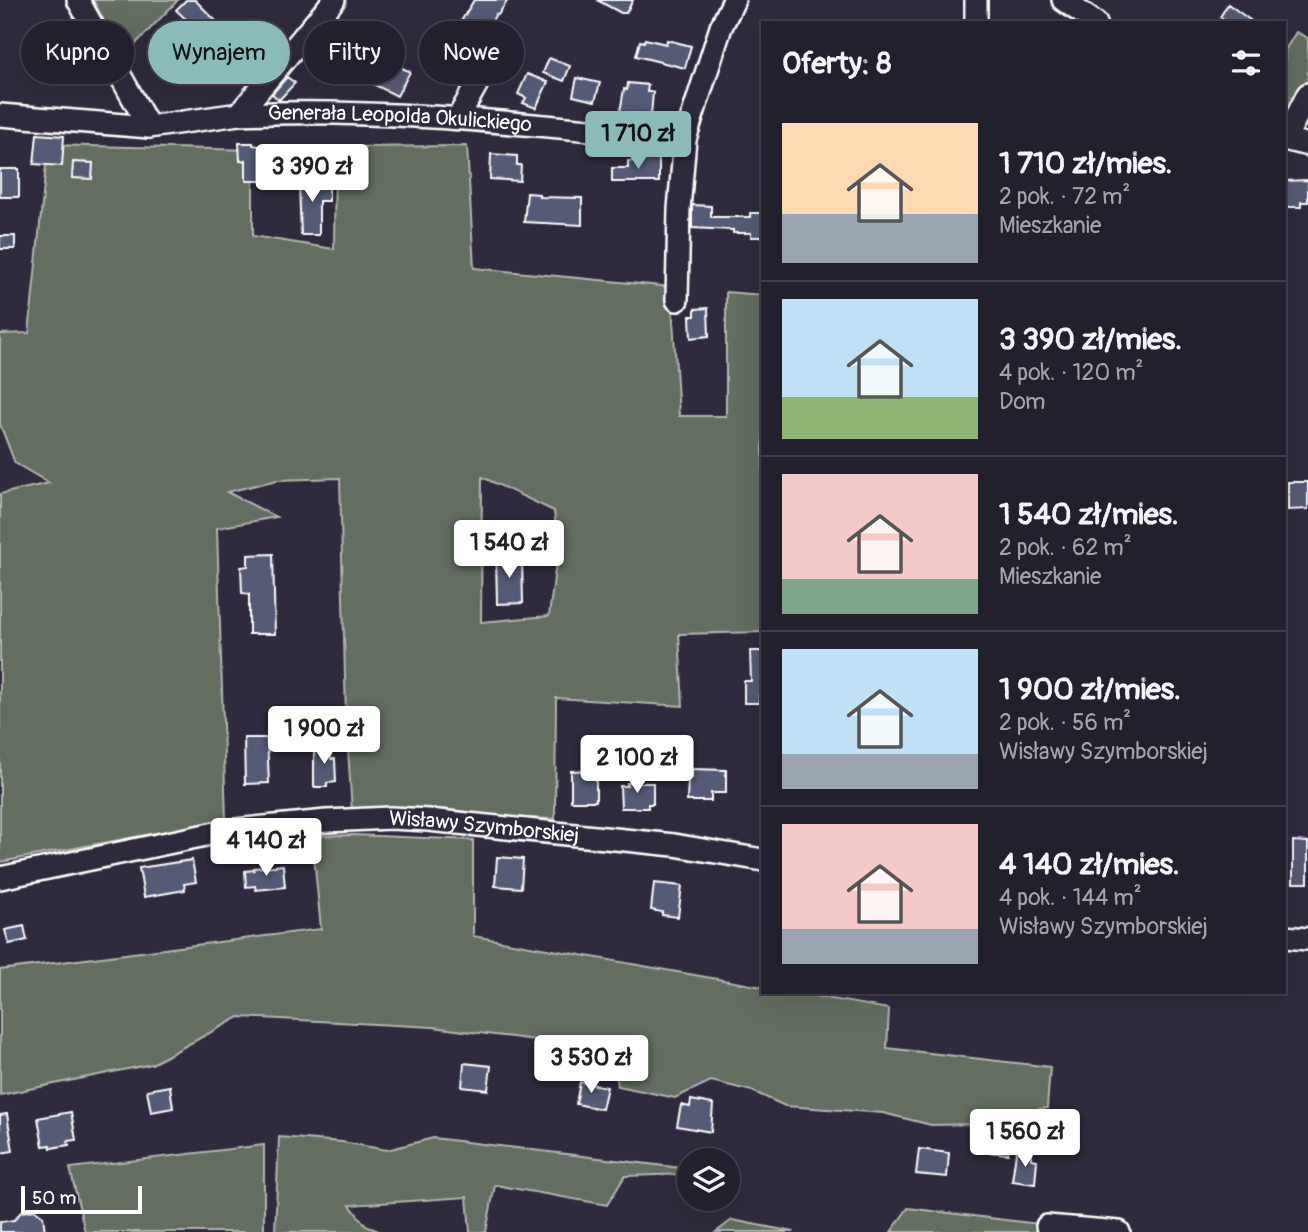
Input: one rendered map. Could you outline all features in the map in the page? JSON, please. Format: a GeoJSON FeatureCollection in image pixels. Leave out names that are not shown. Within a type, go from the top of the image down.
{"type":"FeatureCollection","features":[{"type":"Feature","properties":{"kind":"street"},"geometry":{"type":"LineString","coordinates":[[78,0],[149,127]]}},
{"type":"Feature","properties":{"kind":"street","name":"Generała Leopolda Okulickiego"},"geometry":{"type":"LineString","coordinates":[[240,114],[334,0]]}},
{"type":"Feature","properties":{"kind":"street"},"geometry":{"type":"LineString","coordinates":[[677,300],[685,139],[721,27],[734,0]]}},
{"type":"Feature","properties":{"kind":"street"},"geometry":{"type":"LineString","coordinates":[[976,0],[976,21]]}},
{"type":"Feature","properties":{"kind":"street"},"geometry":{"type":"LineString","coordinates":[[1063,0],[1093,21]]}},
{"type":"Feature","properties":{"kind":"street"},"geometry":{"type":"LineString","coordinates":[[458,118],[477,84]]}},
{"type":"Feature","properties":{"kind":"street"},"geometry":{"type":"LineString","coordinates":[[1286,137],[1308,94]]}},
{"type":"Feature","properties":{"kind":"street","name":"Generała Leopolda Okulickiego"},"geometry":{"type":"LineString","coordinates":[[0,115],[149,127],[240,114],[286,112],[458,118],[685,139]]}},
{"type":"Feature","properties":{"kind":"street"},"geometry":{"type":"LineString","coordinates":[[1286,139],[1308,145]]}},
{"type":"Feature","properties":{"kind":"street","name":"Wisławy Szymborskiej"},"geometry":{"type":"LineString","coordinates":[[0,878],[225,831],[391,818],[674,845],[761,860]]}},
{"type":"Feature","properties":{"kind":"street"},"geometry":{"type":"LineString","coordinates":[[1286,937],[1308,939]]}},
{"type":"Feature","properties":{"kind":"street"},"geometry":{"type":"LineString","coordinates":[[1047,1226],[1119,1232]]}},
{"type":"Feature","properties":{"kind":"green space"},"geometry":{"type":"Polygon","coordinates":[[[93,0],[178,0],[158,21],[148,21],[148,31],[134,46],[134,21],[104,21],[93,0]]]}},
{"type":"Feature","properties":{"kind":"green space"},"geometry":{"type":"Polygon","coordinates":[[[1296,32],[1308,38],[1308,82],[1286,120],[1286,48],[1296,32]]]}},
{"type":"Feature","properties":{"kind":"green space"},"geometry":{"type":"Polygon","coordinates":[[[48,145],[253,150],[253,236],[334,249],[335,147],[467,146],[474,268],[671,287],[679,416],[726,416],[726,292],[761,295],[761,632],[679,634],[683,706],[556,698],[555,819],[352,812],[346,718],[340,478],[277,480],[227,492],[276,517],[217,528],[226,820],[0,862],[0,494],[49,483],[15,463],[0,424],[0,334],[29,333],[48,145]],[[482,477],[481,622],[549,616],[558,547],[554,511],[482,477]]]}},
{"type":"Feature","properties":{"kind":"green space"},"geometry":{"type":"Polygon","coordinates":[[[312,836],[473,840],[473,936],[761,987],[761,994],[803,994],[889,1009],[887,1048],[1050,1067],[1047,1108],[1009,1113],[984,1124],[931,1125],[883,1113],[785,1106],[752,1091],[711,1081],[675,1098],[618,1086],[612,1050],[433,1027],[239,1017],[152,1064],[0,1095],[0,970],[321,929],[312,836]]]}},
{"type":"Feature","properties":{"kind":"green space"},"geometry":{"type":"Polygon","coordinates":[[[279,1137],[342,1142],[387,1150],[433,1138],[677,1168],[677,1174],[625,1176],[607,1205],[495,1185],[486,1232],[470,1232],[467,1197],[350,1205],[366,1226],[381,1232],[275,1232],[279,1137]]]}},
{"type":"Feature","properties":{"kind":"green space"},"geometry":{"type":"Polygon","coordinates":[[[264,1145],[264,1232],[85,1232],[70,1168],[264,1145]]]}},
{"type":"Feature","properties":{"kind":"green space"},"geometry":{"type":"Polygon","coordinates":[[[908,1208],[1104,1232],[891,1232],[908,1208]]]}},
{"type":"Feature","properties":{"kind":"green space"},"geometry":{"type":"Polygon","coordinates":[[[732,1220],[794,1232],[716,1232],[732,1220]]]}},
{"type":"Feature","properties":{"kind":"building"},"geometry":{"type":"Polygon","coordinates":[[[186,0],[195,0],[216,21],[188,21],[176,10],[186,0]]]}},
{"type":"Feature","properties":{"kind":"building"},"geometry":{"type":"Polygon","coordinates":[[[474,0],[508,0],[492,21],[461,21],[474,0]]]}},
{"type":"Feature","properties":{"kind":"building"},"geometry":{"type":"Polygon","coordinates":[[[597,0],[633,0],[626,13],[621,13],[597,0]]]}},
{"type":"Feature","properties":{"kind":"building"},"geometry":{"type":"Polygon","coordinates":[[[1228,4],[1251,21],[1225,21],[1220,17],[1228,4]]]}},
{"type":"Feature","properties":{"kind":"building"},"geometry":{"type":"Polygon","coordinates":[[[645,39],[666,44],[667,40],[691,46],[685,68],[636,56],[640,41],[644,42],[645,39]]]}},
{"type":"Feature","properties":{"kind":"building"},"geometry":{"type":"Polygon","coordinates":[[[549,58],[570,66],[564,81],[543,73],[549,58]]]}},
{"type":"Feature","properties":{"kind":"building"},"geometry":{"type":"Polygon","coordinates":[[[527,74],[548,82],[536,108],[523,103],[526,98],[518,94],[527,74]]]}},
{"type":"Feature","properties":{"kind":"building"},"geometry":{"type":"Polygon","coordinates":[[[577,78],[600,83],[595,101],[573,96],[577,78]]]}},
{"type":"Feature","properties":{"kind":"building"},"geometry":{"type":"Polygon","coordinates":[[[290,79],[295,83],[279,100],[272,94],[281,84],[290,84],[290,79]]]}},
{"type":"Feature","properties":{"kind":"building"},"geometry":{"type":"Polygon","coordinates":[[[628,83],[648,85],[647,92],[653,92],[651,116],[620,112],[624,89],[627,90],[628,83]]]}},
{"type":"Feature","properties":{"kind":"building"},"geometry":{"type":"Polygon","coordinates":[[[373,84],[404,84],[397,96],[373,84]]]}},
{"type":"Feature","properties":{"kind":"building"},"geometry":{"type":"Polygon","coordinates":[[[37,134],[64,136],[62,166],[34,164],[37,134]]]}},
{"type":"Feature","properties":{"kind":"building"},"geometry":{"type":"Polygon","coordinates":[[[239,143],[253,143],[269,148],[269,181],[246,181],[246,160],[240,161],[239,143]]]}},
{"type":"Feature","properties":{"kind":"building"},"geometry":{"type":"Polygon","coordinates":[[[491,154],[517,156],[517,165],[521,165],[520,181],[490,179],[491,154]]]}},
{"type":"Feature","properties":{"kind":"building"},"geometry":{"type":"Polygon","coordinates":[[[634,157],[659,157],[659,182],[612,182],[612,168],[628,168],[628,161],[634,161],[634,157]]]}},
{"type":"Feature","properties":{"kind":"building"},"geometry":{"type":"Polygon","coordinates":[[[73,162],[93,163],[92,179],[72,178],[73,162]]]}},
{"type":"Feature","properties":{"kind":"building"},"geometry":{"type":"Polygon","coordinates":[[[0,169],[19,169],[19,197],[0,197],[0,169]]]}},
{"type":"Feature","properties":{"kind":"building"},"geometry":{"type":"Polygon","coordinates":[[[304,178],[329,179],[329,201],[319,201],[319,235],[301,235],[299,185],[304,185],[304,178]]]}},
{"type":"Feature","properties":{"kind":"building"},"geometry":{"type":"Polygon","coordinates":[[[1308,180],[1308,202],[1301,202],[1301,207],[1286,207],[1286,181],[1308,180]]]}},
{"type":"Feature","properties":{"kind":"building"},"geometry":{"type":"Polygon","coordinates":[[[527,193],[539,194],[539,197],[582,198],[582,225],[524,222],[527,193]]]}},
{"type":"Feature","properties":{"kind":"building"},"geometry":{"type":"Polygon","coordinates":[[[692,205],[711,206],[711,217],[750,217],[750,213],[761,213],[761,237],[751,237],[751,233],[733,233],[733,230],[692,228],[692,205]]]}},
{"type":"Feature","properties":{"kind":"building"},"geometry":{"type":"Polygon","coordinates":[[[0,236],[15,236],[15,249],[0,249],[0,236]]]}},
{"type":"Feature","properties":{"kind":"building"},"geometry":{"type":"Polygon","coordinates":[[[708,308],[709,336],[691,338],[690,316],[695,316],[695,309],[708,308]]]}},
{"type":"Feature","properties":{"kind":"building"},"geometry":{"type":"Polygon","coordinates":[[[1288,482],[1308,482],[1308,509],[1288,510],[1288,482]]]}},
{"type":"Feature","properties":{"kind":"building"},"geometry":{"type":"Polygon","coordinates":[[[273,554],[275,634],[249,634],[249,594],[242,593],[241,567],[248,566],[248,555],[273,554]]]}},
{"type":"Feature","properties":{"kind":"building"},"geometry":{"type":"Polygon","coordinates":[[[496,556],[522,556],[523,603],[497,604],[496,556]]]}},
{"type":"Feature","properties":{"kind":"building"},"geometry":{"type":"Polygon","coordinates":[[[750,651],[761,651],[759,703],[744,703],[744,681],[751,681],[750,651]]]}},
{"type":"Feature","properties":{"kind":"building"},"geometry":{"type":"Polygon","coordinates":[[[244,738],[267,738],[269,783],[245,784],[244,738]]]}},
{"type":"Feature","properties":{"kind":"building"},"geometry":{"type":"Polygon","coordinates":[[[331,745],[336,782],[327,783],[327,787],[314,787],[314,746],[331,745]]]}},
{"type":"Feature","properties":{"kind":"building"},"geometry":{"type":"Polygon","coordinates":[[[692,769],[726,770],[726,793],[711,793],[711,801],[687,801],[688,778],[692,778],[692,769]]]}},
{"type":"Feature","properties":{"kind":"building"},"geometry":{"type":"Polygon","coordinates":[[[596,770],[596,801],[571,801],[571,771],[596,770]]]}},
{"type":"Feature","properties":{"kind":"building"},"geometry":{"type":"Polygon","coordinates":[[[627,783],[653,783],[653,804],[648,804],[648,808],[621,808],[620,786],[627,786],[627,783]]]}},
{"type":"Feature","properties":{"kind":"building"},"geometry":{"type":"Polygon","coordinates":[[[1293,841],[1308,842],[1308,883],[1293,883],[1293,841]]]}},
{"type":"Feature","properties":{"kind":"building"},"geometry":{"type":"Polygon","coordinates":[[[497,857],[523,859],[521,888],[495,886],[497,857]]]}},
{"type":"Feature","properties":{"kind":"building"},"geometry":{"type":"Polygon","coordinates":[[[192,860],[196,882],[184,884],[185,890],[144,897],[139,868],[192,860]]]}},
{"type":"Feature","properties":{"kind":"building"},"geometry":{"type":"Polygon","coordinates":[[[283,865],[285,887],[256,890],[255,886],[246,887],[245,871],[283,865]]]}},
{"type":"Feature","properties":{"kind":"building"},"geometry":{"type":"Polygon","coordinates":[[[654,883],[682,886],[678,917],[651,910],[654,883]]]}},
{"type":"Feature","properties":{"kind":"building"},"geometry":{"type":"Polygon","coordinates":[[[24,926],[27,940],[9,944],[5,930],[24,926]]]}},
{"type":"Feature","properties":{"kind":"building"},"geometry":{"type":"Polygon","coordinates":[[[464,1063],[491,1066],[488,1090],[462,1087],[464,1063]]]}},
{"type":"Feature","properties":{"kind":"building"},"geometry":{"type":"Polygon","coordinates":[[[580,1082],[607,1087],[602,1109],[576,1104],[580,1082]]]}},
{"type":"Feature","properties":{"kind":"building"},"geometry":{"type":"Polygon","coordinates":[[[170,1086],[173,1108],[151,1112],[147,1090],[170,1086]]]}},
{"type":"Feature","properties":{"kind":"building"},"geometry":{"type":"Polygon","coordinates":[[[691,1100],[713,1104],[711,1132],[677,1126],[681,1105],[690,1107],[691,1100]]]}},
{"type":"Feature","properties":{"kind":"building"},"geometry":{"type":"Polygon","coordinates":[[[71,1112],[76,1140],[68,1141],[69,1145],[51,1148],[50,1145],[43,1146],[38,1118],[71,1112]]]}},
{"type":"Feature","properties":{"kind":"building"},"geometry":{"type":"Polygon","coordinates":[[[7,1114],[13,1151],[0,1153],[0,1115],[7,1114]]]}},
{"type":"Feature","properties":{"kind":"building"},"geometry":{"type":"Polygon","coordinates":[[[988,1137],[1010,1140],[1008,1154],[987,1152],[988,1137]]]}},
{"type":"Feature","properties":{"kind":"building"},"geometry":{"type":"Polygon","coordinates":[[[919,1149],[949,1153],[947,1177],[916,1174],[919,1149]]]}},
{"type":"Feature","properties":{"kind":"building"},"geometry":{"type":"Polygon","coordinates":[[[1016,1152],[1031,1153],[1031,1159],[1037,1160],[1035,1184],[1012,1181],[1016,1152]]]}},
{"type":"Feature","properties":{"kind":"building"},"geometry":{"type":"Polygon","coordinates":[[[35,1210],[43,1216],[45,1232],[0,1232],[0,1222],[14,1220],[21,1212],[35,1210]]]}}]}
